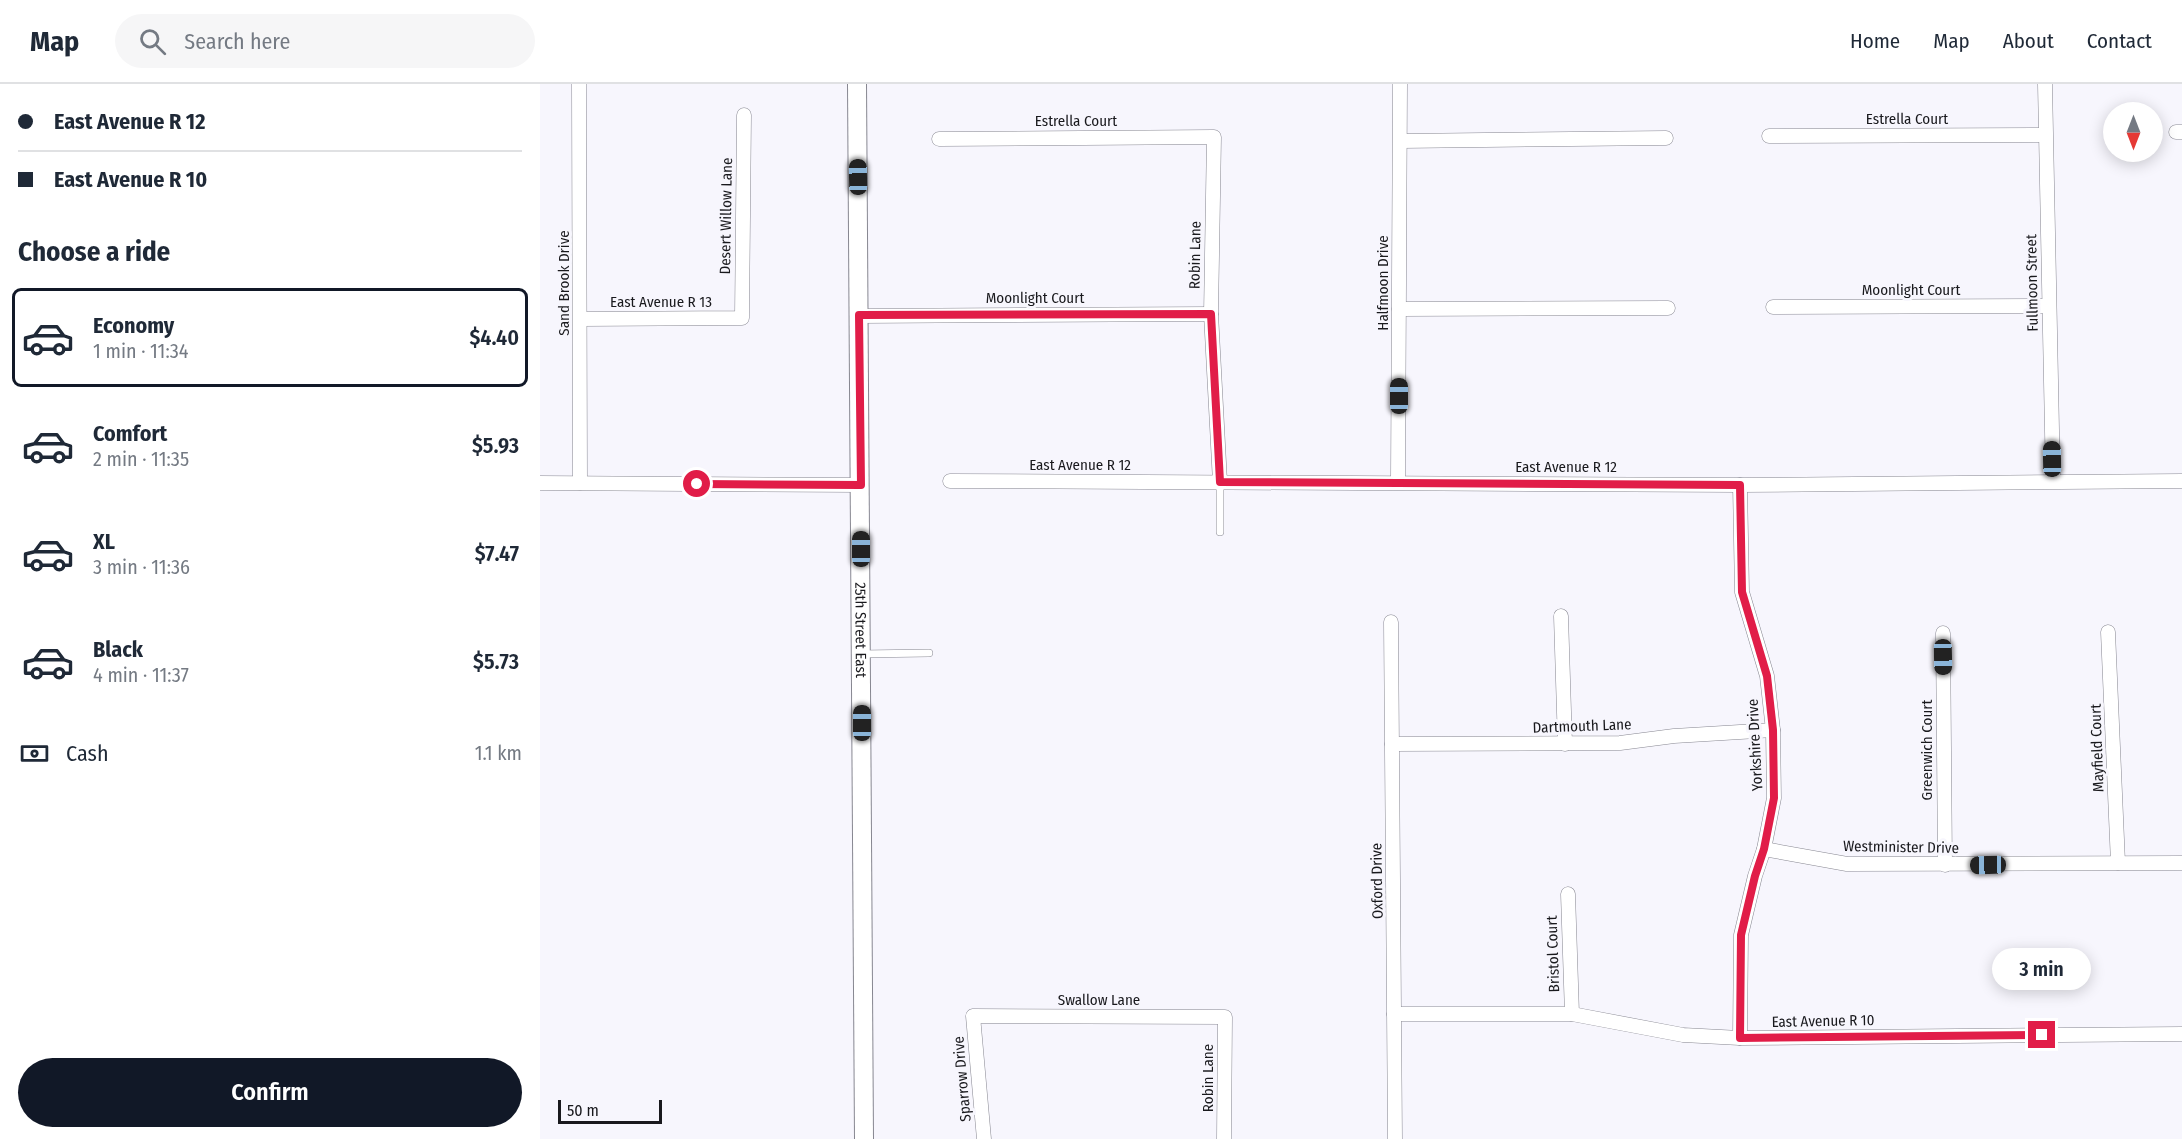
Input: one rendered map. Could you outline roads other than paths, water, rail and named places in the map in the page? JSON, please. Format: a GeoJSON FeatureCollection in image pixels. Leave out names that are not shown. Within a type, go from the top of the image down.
{"type":"FeatureCollection","features":[{"type":"Feature","properties":{"kind":"main road","name":"25th Street East"},"geometry":{"type":"LineString","coordinates":[[857,84],[864,1139]]}},
{"type":"Feature","properties":{"kind":"street","name":"Sand Brook Drive"},"geometry":{"type":"LineString","coordinates":[[579,84],[580,483]]}},
{"type":"Feature","properties":{"kind":"street","name":"Halfmoon Drive"},"geometry":{"type":"LineString","coordinates":[[1398,482],[1400,84]]}},
{"type":"Feature","properties":{"kind":"street","name":"Fullmoon Street"},"geometry":{"type":"LineString","coordinates":[[2045,84],[2053,480]]}},
{"type":"Feature","properties":{"kind":"street","name":"Desert Willow Lane"},"geometry":{"type":"LineString","coordinates":[[741,318],[744,115]]}},
{"type":"Feature","properties":{"kind":"street","name":"Estrella Court"},"geometry":{"type":"LineString","coordinates":[[1769,136],[2045,135]]}},
{"type":"Feature","properties":{"kind":"street","name":"Estrella Court"},"geometry":{"type":"LineString","coordinates":[[939,139],[1214,137]]}},
{"type":"Feature","properties":{"kind":"street","name":"Robin Lane"},"geometry":{"type":"LineString","coordinates":[[1214,137],[1211,314],[1220,482]]}},
{"type":"Feature","properties":{"kind":"street"},"geometry":{"type":"LineString","coordinates":[[1401,141],[1666,138]]}},
{"type":"Feature","properties":{"kind":"street","name":"Moonlight Court"},"geometry":{"type":"LineString","coordinates":[[1773,307],[2049,306]]}},
{"type":"Feature","properties":{"kind":"street"},"geometry":{"type":"LineString","coordinates":[[1399,309],[1668,308]]}},
{"type":"Feature","properties":{"kind":"street","name":"Moonlight Court"},"geometry":{"type":"LineString","coordinates":[[859,315],[1211,314]]}},
{"type":"Feature","properties":{"kind":"street","name":"East Avenue R 13"},"geometry":{"type":"LineString","coordinates":[[581,319],[741,318]]}},
{"type":"Feature","properties":{"kind":"street","name":"East Avenue R 12"},"geometry":{"type":"LineString","coordinates":[[950,481],[1740,485],[2053,480],[2182,481]]}},
{"type":"Feature","properties":{"kind":"street"},"geometry":{"type":"LineString","coordinates":[[540,483],[861,485]]}},
{"type":"Feature","properties":{"kind":"street","name":"Yorkshire Drive"},"geometry":{"type":"LineString","coordinates":[[1740,485],[1742,592],[1767,676],[1773,730],[1774,798],[1764,849],[1741,935],[1740,1038]]}},
{"type":"Feature","properties":{"kind":"street"},"geometry":{"type":"LineString","coordinates":[[1561,616],[1565,744]]}},
{"type":"Feature","properties":{"kind":"street","name":"Oxford Drive"},"geometry":{"type":"LineString","coordinates":[[1391,622],[1395,1139]]}},
{"type":"Feature","properties":{"kind":"street","name":"Mayfield Court"},"geometry":{"type":"LineString","coordinates":[[2109,632],[2118,863]]}},
{"type":"Feature","properties":{"kind":"street","name":"Greenwich Court"},"geometry":{"type":"LineString","coordinates":[[1943,633],[1945,865]]}},
{"type":"Feature","properties":{"kind":"street","name":"Dartmouth Lane"},"geometry":{"type":"LineString","coordinates":[[1392,744],[1620,743],[1674,736],[1773,730]]}},
{"type":"Feature","properties":{"kind":"street","name":"Westminister Drive"},"geometry":{"type":"LineString","coordinates":[[1764,849],[1847,864],[2182,863]]}},
{"type":"Feature","properties":{"kind":"street","name":"Bristol Court"},"geometry":{"type":"LineString","coordinates":[[1568,894],[1572,1014]]}},
{"type":"Feature","properties":{"kind":"street","name":"East Avenue R 10"},"geometry":{"type":"LineString","coordinates":[[1394,1014],[1572,1014],[1683,1035],[1740,1038],[2182,1034]]}},
{"type":"Feature","properties":{"kind":"street","name":"Swallow Lane"},"geometry":{"type":"LineString","coordinates":[[974,1016],[1225,1017]]}},
{"type":"Feature","properties":{"kind":"street","name":"Sparrow Drive"},"geometry":{"type":"LineString","coordinates":[[974,1016],[984,1139]]}},
{"type":"Feature","properties":{"kind":"street","name":"Robin Lane"},"geometry":{"type":"LineString","coordinates":[[1224,1139],[1225,1017]]}},
{"type":"Feature","properties":{"kind":"lane"},"geometry":{"type":"LineString","coordinates":[[1220,482],[1220,532]]}},
{"type":"Feature","properties":{"kind":"lane"},"geometry":{"type":"LineString","coordinates":[[861,654],[928,653]]}}]}
